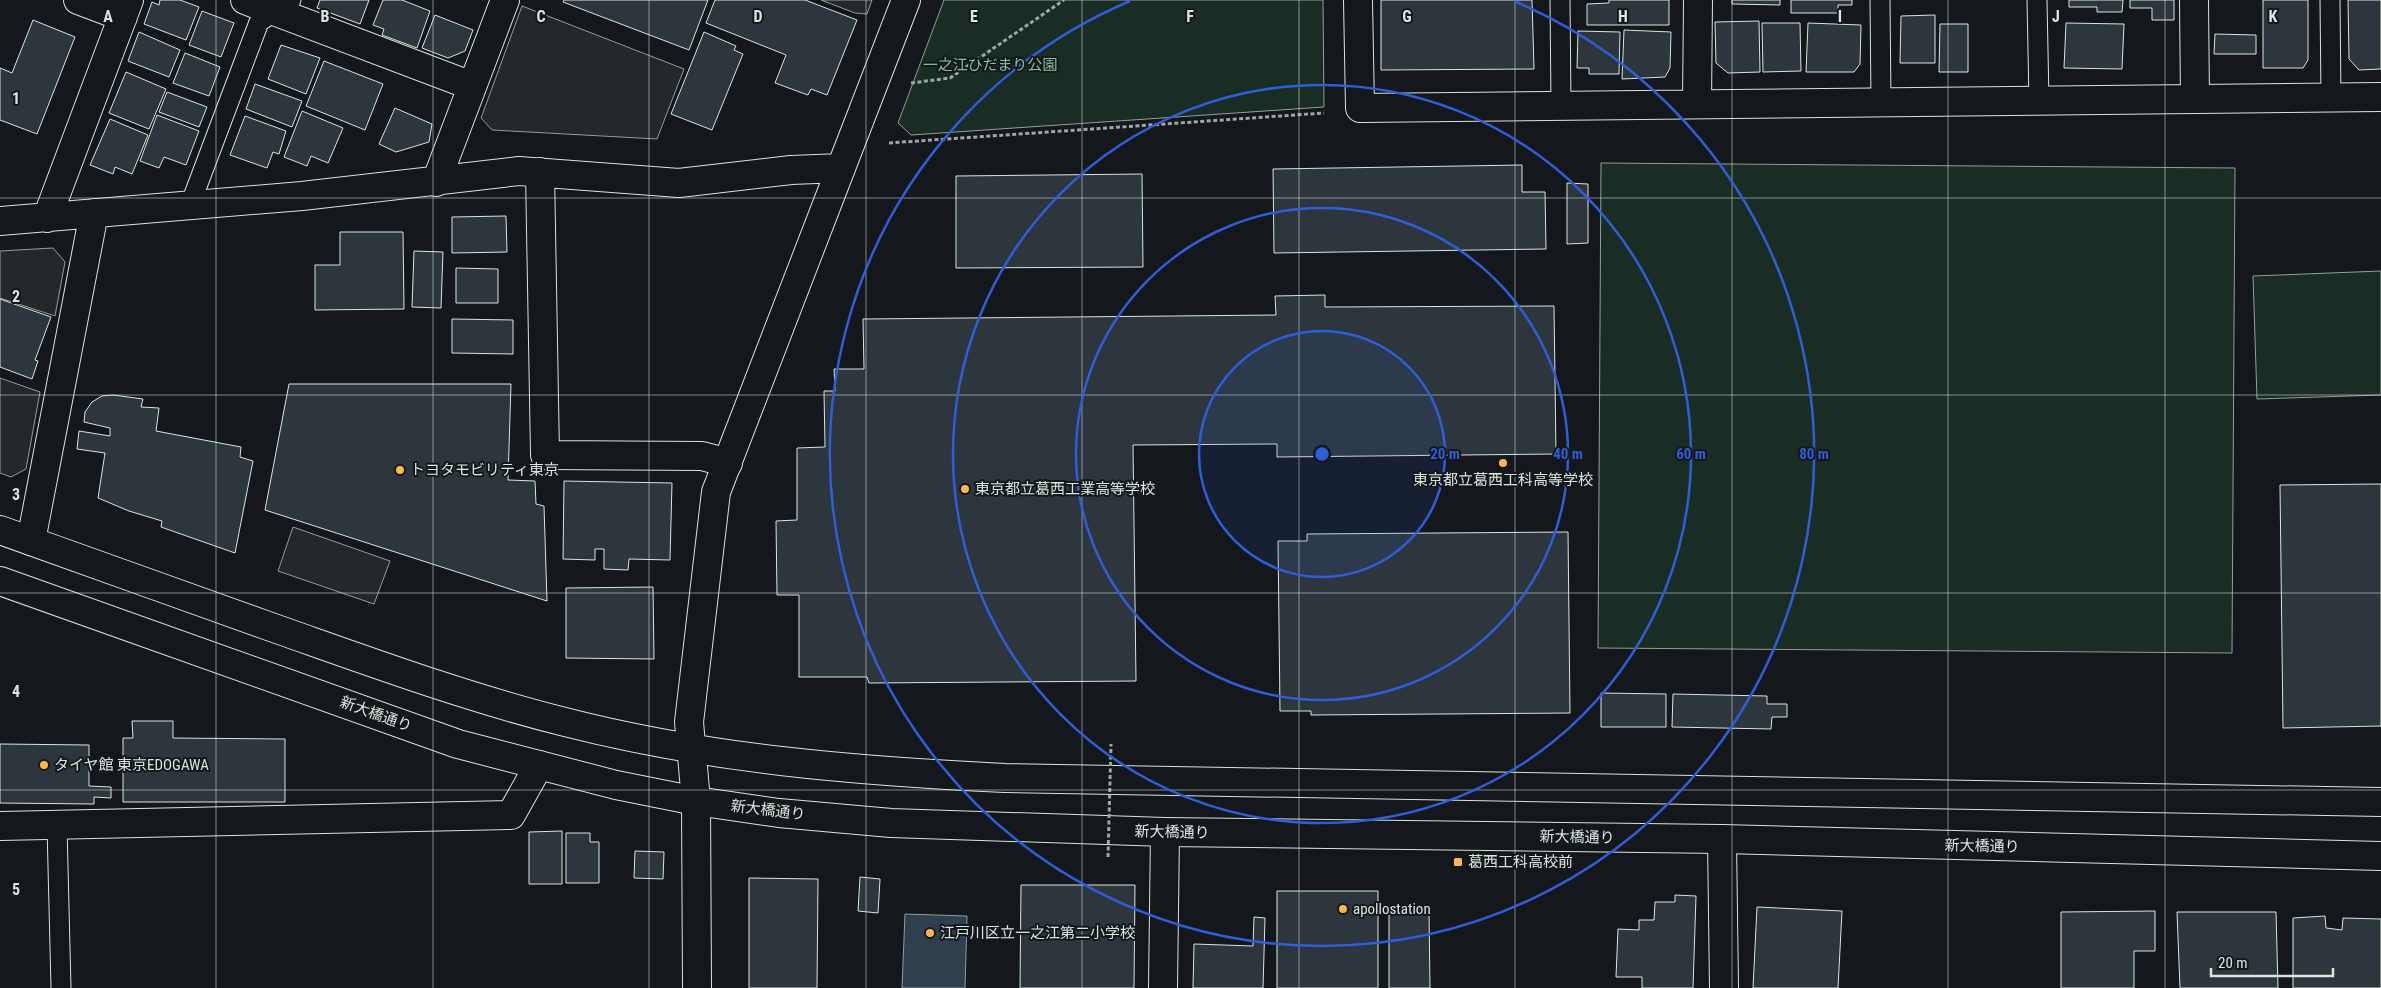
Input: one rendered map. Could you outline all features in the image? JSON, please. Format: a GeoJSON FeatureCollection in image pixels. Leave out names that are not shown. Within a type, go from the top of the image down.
{"type":"FeatureCollection","features":[{"type":"Feature","properties":{"kind":"street"},"geometry":{"type":"LineString","coordinates":[[47,218],[126,9],[78,0]]}},
{"type":"Feature","properties":{"kind":"street"},"geometry":{"type":"LineString","coordinates":[[246,0],[283,6],[472,86]]}},
{"type":"Feature","properties":{"kind":"street"},"geometry":{"type":"LineString","coordinates":[[436,182],[505,0]]}},
{"type":"Feature","properties":{"kind":"street"},"geometry":{"type":"LineString","coordinates":[[697,988],[696,801],[689,722],[716,492],[906,0]]}},
{"type":"Feature","properties":{"kind":"street"},"geometry":{"type":"LineString","coordinates":[[1358,0],[1360,108],[2381,97]]}},
{"type":"Feature","properties":{"kind":"street"},"geometry":{"type":"LineString","coordinates":[[1697,104],[1698,0]]}},
{"type":"Feature","properties":{"kind":"street"},"geometry":{"type":"LineString","coordinates":[[2194,0],[2195,99]]}},
{"type":"Feature","properties":{"kind":"street"},"geometry":{"type":"LineString","coordinates":[[0,222],[436,182],[519,171],[679,183],[791,170],[841,168]]}},
{"type":"Feature","properties":{"kind":"street"},"geometry":{"type":"LineString","coordinates":[[540,172],[545,455],[702,456],[728,463]]}},
{"type":"Feature","properties":{"kind":"street"},"geometry":{"type":"LineString","coordinates":[[31,541],[94,214]]}},
{"type":"Feature","properties":{"kind":"street"},"geometry":{"type":"LineString","coordinates":[[0,530],[392,670],[565,722],[691,748],[778,761],[890,772],[1005,778],[2381,802]]}},
{"type":"Feature","properties":{"kind":"street","name":"新大橋通り"},"geometry":{"type":"LineString","coordinates":[[0,581],[458,744],[616,786],[696,801],[779,813],[891,822],[1166,832],[1722,839],[2381,856]]}},
{"type":"Feature","properties":{"kind":"street"},"geometry":{"type":"LineString","coordinates":[[0,826],[511,815],[539,765]]}},
{"type":"Feature","properties":{"kind":"street"},"geometry":{"type":"LineString","coordinates":[[1163,988],[1166,832]]}},
{"type":"Feature","properties":{"kind":"street"},"geometry":{"type":"LineString","coordinates":[[1722,839],[1724,988]]}},
{"type":"Feature","properties":{"kind":"lane"},"geometry":{"type":"LineString","coordinates":[[1560,0],[1561,105]]}},
{"type":"Feature","properties":{"kind":"lane"},"geometry":{"type":"LineString","coordinates":[[1880,0],[1881,102]]}},
{"type":"Feature","properties":{"kind":"lane"},"geometry":{"type":"LineString","coordinates":[[2037,0],[2039,101]]}},
{"type":"Feature","properties":{"kind":"lane"},"geometry":{"type":"LineString","coordinates":[[2330,0],[2331,97]]}},
{"type":"Feature","properties":{"kind":"lane"},"geometry":{"type":"LineString","coordinates":[[190,206],[259,22],[283,6]]}},
{"type":"Feature","properties":{"kind":"lane"},"geometry":{"type":"LineString","coordinates":[[57,826],[61,988]]}},
{"type":"Feature","properties":{"kind":"path"},"geometry":{"type":"LineString","coordinates":[[903,84],[950,78],[1064,0]]}},
{"type":"Feature","properties":{"kind":"path"},"geometry":{"type":"LineString","coordinates":[[888,143],[1334,113]]}},
{"type":"Feature","properties":{"kind":"path"},"geometry":{"type":"LineString","coordinates":[[1108,857],[1111,744]]}},
{"type":"Feature","properties":{"kind":"green space","name":"一之江ひだまり公園"},"geometry":{"type":"Polygon","coordinates":[[[944,0],[1323,0],[1324,107],[911,135],[898,123],[944,0]]]}},
{"type":"Feature","properties":{"kind":"green space"},"geometry":{"type":"Polygon","coordinates":[[[1601,163],[2235,168],[2232,653],[1598,648],[1601,163]]]}},
{"type":"Feature","properties":{"kind":"green space"},"geometry":{"type":"Polygon","coordinates":[[[2381,271],[2381,395],[2257,399],[2253,276],[2381,271]]]}},
{"type":"Feature","properties":{"kind":"shaded area"},"geometry":{"type":"Polygon","coordinates":[[[821,0],[872,0],[867,14],[855,13],[821,0]]]}},
{"type":"Feature","properties":{"kind":"shaded area"},"geometry":{"type":"Polygon","coordinates":[[[522,6],[684,69],[657,139],[492,130],[481,118],[522,6]]]}},
{"type":"Feature","properties":{"kind":"shaded area"},"geometry":{"type":"Polygon","coordinates":[[[53,248],[65,262],[55,316],[0,298],[0,251],[53,248]]]}},
{"type":"Feature","properties":{"kind":"shaded area"},"geometry":{"type":"Polygon","coordinates":[[[0,378],[40,392],[26,469],[11,477],[0,473],[0,378]]]}},
{"type":"Feature","properties":{"kind":"shaded area"},"geometry":{"type":"Polygon","coordinates":[[[293,527],[390,561],[374,604],[278,571],[293,527]]]}},
{"type":"Feature","properties":{"kind":"water"},"geometry":{"type":"Polygon","coordinates":[[[905,914],[967,916],[965,988],[902,988],[905,914]]]}},
{"type":"Feature","properties":{"kind":"building"},"geometry":{"type":"Polygon","coordinates":[[[160,0],[180,0],[199,7],[186,40],[144,24],[152,2],[159,5],[160,0]]]}},
{"type":"Feature","properties":{"kind":"building"},"geometry":{"type":"Polygon","coordinates":[[[320,0],[369,0],[360,24],[317,8],[320,0]]]}},
{"type":"Feature","properties":{"kind":"building"},"geometry":{"type":"Polygon","coordinates":[[[383,0],[402,0],[430,11],[417,48],[382,35],[384,29],[373,25],[383,0]]]}},
{"type":"Feature","properties":{"kind":"building"},"geometry":{"type":"Polygon","coordinates":[[[564,0],[708,0],[689,50],[563,2],[564,0]]]}},
{"type":"Feature","properties":{"kind":"building"},"geometry":{"type":"Polygon","coordinates":[[[715,0],[805,0],[857,20],[827,95],[811,89],[808,95],[775,83],[786,55],[706,23],[715,0]]]}},
{"type":"Feature","properties":{"kind":"building"},"geometry":{"type":"Polygon","coordinates":[[[1381,0],[1532,0],[1534,69],[1381,70],[1381,0]]]}},
{"type":"Feature","properties":{"kind":"building"},"geometry":{"type":"Polygon","coordinates":[[[1609,0],[1669,0],[1669,25],[1587,25],[1587,4],[1609,3],[1609,0]]]}},
{"type":"Feature","properties":{"kind":"building"},"geometry":{"type":"Polygon","coordinates":[[[1732,0],[1780,0],[1780,5],[1732,4],[1732,0]]]}},
{"type":"Feature","properties":{"kind":"building"},"geometry":{"type":"Polygon","coordinates":[[[1791,0],[1852,0],[1852,5],[1838,5],[1838,13],[1791,13],[1791,0]]]}},
{"type":"Feature","properties":{"kind":"building"},"geometry":{"type":"Polygon","coordinates":[[[2069,0],[2123,0],[2122,12],[2097,12],[2097,7],[2069,7],[2069,0]]]}},
{"type":"Feature","properties":{"kind":"building"},"geometry":{"type":"Polygon","coordinates":[[[2130,0],[2174,0],[2174,20],[2152,20],[2152,8],[2130,8],[2130,0]]]}},
{"type":"Feature","properties":{"kind":"building"},"geometry":{"type":"Polygon","coordinates":[[[2263,0],[2308,0],[2308,60],[2303,68],[2263,68],[2263,0]]]}},
{"type":"Feature","properties":{"kind":"building"},"geometry":{"type":"Polygon","coordinates":[[[2348,0],[2381,0],[2381,69],[2359,70],[2349,59],[2348,0]]]}},
{"type":"Feature","properties":{"kind":"building"},"geometry":{"type":"Polygon","coordinates":[[[202,11],[234,23],[221,57],[189,45],[202,11]]]}},
{"type":"Feature","properties":{"kind":"building"},"geometry":{"type":"Polygon","coordinates":[[[435,15],[473,30],[465,51],[448,58],[422,48],[435,15]]]}},
{"type":"Feature","properties":{"kind":"building"},"geometry":{"type":"Polygon","coordinates":[[[1935,15],[1935,63],[1900,63],[1901,16],[1935,15]]]}},
{"type":"Feature","properties":{"kind":"building"},"geometry":{"type":"Polygon","coordinates":[[[33,20],[75,37],[37,134],[0,120],[0,68],[12,73],[33,20]]]}},
{"type":"Feature","properties":{"kind":"building"},"geometry":{"type":"Polygon","coordinates":[[[1759,21],[1760,72],[1728,73],[1716,63],[1715,22],[1759,21]]]}},
{"type":"Feature","properties":{"kind":"building"},"geometry":{"type":"Polygon","coordinates":[[[1762,23],[1800,23],[1801,71],[1763,72],[1762,23]]]}},
{"type":"Feature","properties":{"kind":"building"},"geometry":{"type":"Polygon","coordinates":[[[1808,23],[1861,25],[1860,64],[1854,72],[1806,72],[1808,23]]]}},
{"type":"Feature","properties":{"kind":"building"},"geometry":{"type":"Polygon","coordinates":[[[2066,23],[2124,24],[2122,69],[2064,68],[2066,23]]]}},
{"type":"Feature","properties":{"kind":"building"},"geometry":{"type":"Polygon","coordinates":[[[1940,24],[1968,24],[1968,72],[1939,72],[1940,24]]]}},
{"type":"Feature","properties":{"kind":"building"},"geometry":{"type":"Polygon","coordinates":[[[1624,30],[1671,32],[1670,68],[1665,77],[1622,79],[1624,30]]]}},
{"type":"Feature","properties":{"kind":"building"},"geometry":{"type":"Polygon","coordinates":[[[1578,31],[1620,32],[1619,74],[1589,74],[1589,68],[1577,68],[1578,31]]]}},
{"type":"Feature","properties":{"kind":"building"},"geometry":{"type":"Polygon","coordinates":[[[139,32],[180,50],[169,77],[128,61],[139,32]]]}},
{"type":"Feature","properties":{"kind":"building"},"geometry":{"type":"Polygon","coordinates":[[[704,32],[736,46],[734,50],[743,54],[712,130],[671,114],[704,32]]]}},
{"type":"Feature","properties":{"kind":"building"},"geometry":{"type":"Polygon","coordinates":[[[2215,34],[2256,35],[2256,54],[2214,54],[2215,34]]]}},
{"type":"Feature","properties":{"kind":"building"},"geometry":{"type":"Polygon","coordinates":[[[281,45],[320,58],[306,94],[268,79],[281,45]]]}},
{"type":"Feature","properties":{"kind":"building"},"geometry":{"type":"Polygon","coordinates":[[[185,53],[220,67],[209,96],[173,83],[185,53]]]}},
{"type":"Feature","properties":{"kind":"building"},"geometry":{"type":"Polygon","coordinates":[[[324,61],[383,84],[365,130],[306,106],[324,61]]]}},
{"type":"Feature","properties":{"kind":"building"},"geometry":{"type":"Polygon","coordinates":[[[126,72],[166,89],[149,129],[109,113],[126,72]]]}},
{"type":"Feature","properties":{"kind":"building"},"geometry":{"type":"Polygon","coordinates":[[[255,84],[302,101],[292,127],[246,109],[255,84]]]}},
{"type":"Feature","properties":{"kind":"building"},"geometry":{"type":"Polygon","coordinates":[[[167,92],[207,107],[199,127],[159,112],[167,92]]]}},
{"type":"Feature","properties":{"kind":"building"},"geometry":{"type":"Polygon","coordinates":[[[395,108],[432,124],[429,142],[396,152],[379,144],[395,108]]]}},
{"type":"Feature","properties":{"kind":"building"},"geometry":{"type":"Polygon","coordinates":[[[302,111],[343,128],[328,163],[311,156],[307,166],[284,157],[302,111]]]}},
{"type":"Feature","properties":{"kind":"building"},"geometry":{"type":"Polygon","coordinates":[[[157,115],[199,131],[186,165],[164,157],[159,168],[140,161],[157,115]]]}},
{"type":"Feature","properties":{"kind":"building"},"geometry":{"type":"Polygon","coordinates":[[[245,116],[286,131],[279,154],[273,152],[267,168],[230,155],[245,116]]]}},
{"type":"Feature","properties":{"kind":"building"},"geometry":{"type":"Polygon","coordinates":[[[110,119],[148,135],[132,174],[115,167],[113,174],[90,165],[110,119]]]}},
{"type":"Feature","properties":{"kind":"building"},"geometry":{"type":"Polygon","coordinates":[[[1522,165],[1522,192],[1545,192],[1546,249],[1274,253],[1273,169],[1522,165]]]}},
{"type":"Feature","properties":{"kind":"building"},"geometry":{"type":"Polygon","coordinates":[[[1142,174],[1143,267],[956,268],[956,176],[1142,174]]]}},
{"type":"Feature","properties":{"kind":"building"},"geometry":{"type":"Polygon","coordinates":[[[1567,183],[1588,184],[1588,243],[1567,244],[1567,183]]]}},
{"type":"Feature","properties":{"kind":"building"},"geometry":{"type":"Polygon","coordinates":[[[506,216],[507,252],[452,253],[452,217],[506,216]]]}},
{"type":"Feature","properties":{"kind":"building"},"geometry":{"type":"Polygon","coordinates":[[[340,232],[403,232],[404,309],[315,310],[315,265],[340,265],[340,232]]]}},
{"type":"Feature","properties":{"kind":"building"},"geometry":{"type":"Polygon","coordinates":[[[414,251],[443,252],[441,308],[412,307],[414,251]]]}},
{"type":"Feature","properties":{"kind":"building"},"geometry":{"type":"Polygon","coordinates":[[[456,268],[498,269],[498,303],[456,303],[456,268]]]}},
{"type":"Feature","properties":{"kind":"building","name":"東京都立葛西工業高等学校"},"geometry":{"type":"Polygon","coordinates":[[[1325,295],[1325,307],[1554,306],[1556,454],[1277,457],[1277,444],[1133,445],[1136,681],[869,683],[867,677],[799,677],[799,595],[777,595],[776,521],[797,520],[797,448],[825,447],[824,391],[835,391],[834,369],[864,369],[863,319],[1276,315],[1275,296],[1325,295]]]}},
{"type":"Feature","properties":{"kind":"building"},"geometry":{"type":"Polygon","coordinates":[[[0,299],[51,317],[35,360],[38,361],[32,379],[0,367],[0,299]]]}},
{"type":"Feature","properties":{"kind":"building"},"geometry":{"type":"Polygon","coordinates":[[[452,319],[513,320],[513,354],[452,353],[452,319]]]}},
{"type":"Feature","properties":{"kind":"building"},"geometry":{"type":"Polygon","coordinates":[[[289,384],[511,384],[508,480],[535,481],[536,504],[544,506],[547,601],[265,510],[289,384]]]}},
{"type":"Feature","properties":{"kind":"building"},"geometry":{"type":"Polygon","coordinates":[[[113,395],[143,399],[141,407],[159,408],[156,431],[241,447],[240,457],[253,461],[235,553],[161,527],[162,521],[129,511],[98,498],[105,453],[77,449],[79,431],[110,436],[110,428],[84,422],[85,412],[92,402],[102,396],[113,395]]]}},
{"type":"Feature","properties":{"kind":"building"},"geometry":{"type":"Polygon","coordinates":[[[564,481],[672,483],[670,560],[629,559],[628,570],[604,569],[604,549],[595,549],[595,560],[563,559],[564,481]]]}},
{"type":"Feature","properties":{"kind":"building"},"geometry":{"type":"Polygon","coordinates":[[[2381,484],[2381,726],[2283,728],[2280,485],[2381,484]]]}},
{"type":"Feature","properties":{"kind":"building"},"geometry":{"type":"Polygon","coordinates":[[[1568,532],[1570,713],[1311,715],[1311,711],[1280,711],[1278,541],[1307,541],[1307,534],[1568,532]]]}},
{"type":"Feature","properties":{"kind":"building"},"geometry":{"type":"Polygon","coordinates":[[[653,587],[654,659],[566,658],[566,588],[653,587]]]}},
{"type":"Feature","properties":{"kind":"building"},"geometry":{"type":"Polygon","coordinates":[[[1601,693],[1666,694],[1666,727],[1601,727],[1601,693]]]}},
{"type":"Feature","properties":{"kind":"building"},"geometry":{"type":"Polygon","coordinates":[[[1673,694],[1767,696],[1767,704],[1787,704],[1787,717],[1772,717],[1771,729],[1672,727],[1673,694]]]}},
{"type":"Feature","properties":{"kind":"building"},"geometry":{"type":"Polygon","coordinates":[[[132,721],[173,721],[173,738],[285,739],[285,802],[123,802],[123,738],[133,738],[132,721]]]}},
{"type":"Feature","properties":{"kind":"building","name":"タイヤ館 東京EDOGAWA"},"geometry":{"type":"Polygon","coordinates":[[[0,744],[89,745],[89,786],[111,787],[111,798],[94,797],[94,804],[0,803],[0,744]]]}},
{"type":"Feature","properties":{"kind":"building"},"geometry":{"type":"Polygon","coordinates":[[[562,831],[562,884],[529,884],[529,832],[562,831]]]}},
{"type":"Feature","properties":{"kind":"building"},"geometry":{"type":"Polygon","coordinates":[[[566,833],[590,833],[590,842],[599,842],[599,883],[566,883],[566,833]]]}},
{"type":"Feature","properties":{"kind":"building"},"geometry":{"type":"Polygon","coordinates":[[[635,851],[664,852],[663,879],[634,878],[635,851]]]}},
{"type":"Feature","properties":{"kind":"building"},"geometry":{"type":"Polygon","coordinates":[[[860,877],[880,879],[878,913],[858,911],[860,877]]]}},
{"type":"Feature","properties":{"kind":"building"},"geometry":{"type":"Polygon","coordinates":[[[749,878],[818,879],[817,988],[749,988],[749,878]]]}},
{"type":"Feature","properties":{"kind":"building"},"geometry":{"type":"Polygon","coordinates":[[[1021,885],[1135,885],[1134,988],[1020,988],[1021,885]]]}},
{"type":"Feature","properties":{"kind":"building"},"geometry":{"type":"Polygon","coordinates":[[[1277,891],[1378,891],[1378,988],[1277,988],[1277,891]]]}},
{"type":"Feature","properties":{"kind":"building"},"geometry":{"type":"Polygon","coordinates":[[[1675,895],[1696,896],[1693,988],[1642,988],[1642,977],[1616,977],[1618,929],[1639,930],[1639,920],[1654,920],[1655,902],[1675,902],[1675,895]]]}},
{"type":"Feature","properties":{"kind":"building"},"geometry":{"type":"Polygon","coordinates":[[[1757,907],[1842,911],[1838,988],[1753,988],[1757,907]]]}},
{"type":"Feature","properties":{"kind":"building"},"geometry":{"type":"Polygon","coordinates":[[[1429,910],[1430,988],[1389,988],[1389,911],[1429,910]]]}},
{"type":"Feature","properties":{"kind":"building"},"geometry":{"type":"Polygon","coordinates":[[[2155,911],[2155,951],[2134,951],[2134,988],[2061,988],[2061,912],[2155,911]]]}},
{"type":"Feature","properties":{"kind":"building"},"geometry":{"type":"Polygon","coordinates":[[[2177,912],[2276,912],[2278,988],[2180,988],[2177,912]]]}},
{"type":"Feature","properties":{"kind":"building"},"geometry":{"type":"Polygon","coordinates":[[[2325,916],[2326,928],[2342,930],[2343,918],[2381,919],[2381,988],[2293,988],[2293,918],[2325,916]]]}},
{"type":"Feature","properties":{"kind":"building"},"geometry":{"type":"Polygon","coordinates":[[[1254,917],[1265,918],[1263,988],[1193,988],[1194,944],[1253,946],[1254,917]]]}},
{"type":"Feature","properties":{"kind":"place","name":"東京都立葛西工科高等学校"},"geometry":{"type":"Point","coordinates":[1503,463]}},
{"type":"Feature","properties":{"kind":"place","name":"トヨタモビリティ東京"},"geometry":{"type":"Point","coordinates":[400,470]}},
{"type":"Feature","properties":{"kind":"place","name":"東京都立葛西工業高等学校"},"geometry":{"type":"Point","coordinates":[965,489]}},
{"type":"Feature","properties":{"kind":"place","name":"タイヤ館 東京EDOGAWA"},"geometry":{"type":"Point","coordinates":[44,765]}},
{"type":"Feature","properties":{"kind":"place","name":"葛西工科高校前"},"geometry":{"type":"Point","coordinates":[1458,862]}},
{"type":"Feature","properties":{"kind":"place","name":"apollostation"},"geometry":{"type":"Point","coordinates":[1343,909]}},
{"type":"Feature","properties":{"kind":"place","name":"江戸川区立一之江第二小学校"},"geometry":{"type":"Point","coordinates":[930,933]}}]}
